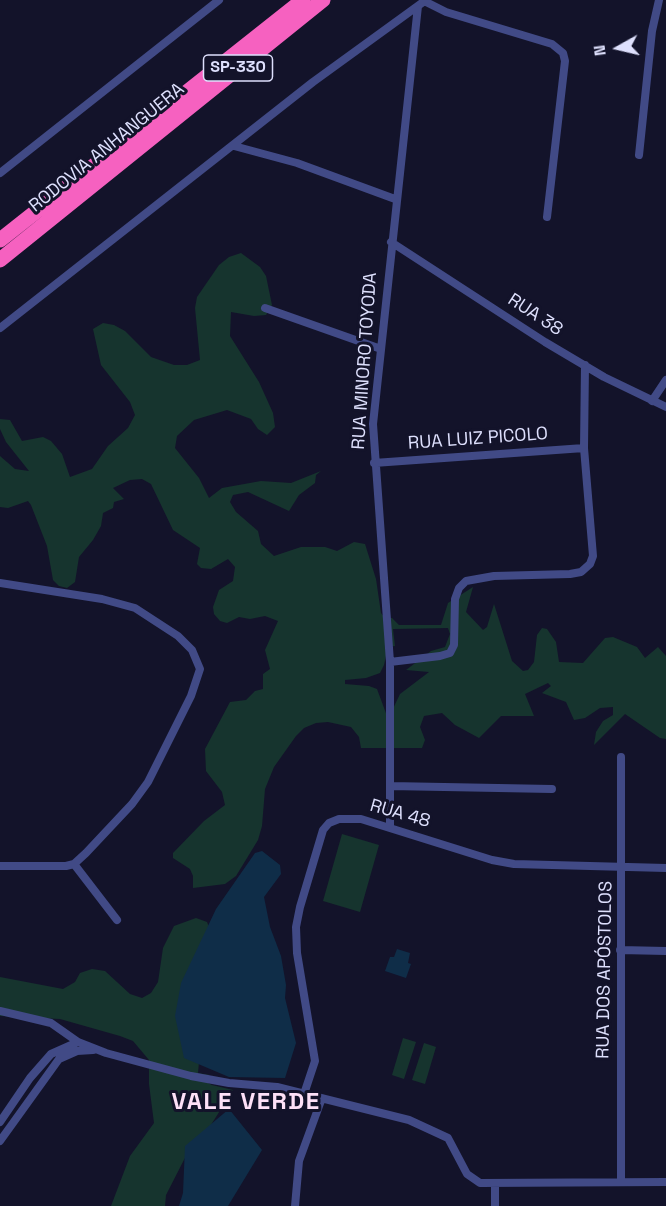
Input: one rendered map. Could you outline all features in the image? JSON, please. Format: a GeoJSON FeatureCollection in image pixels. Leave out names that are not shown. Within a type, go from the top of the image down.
{"type":"FeatureCollection","features":[{"type":"Feature","properties":{"kind":"highway","name":"RODOVIA ANHANGUERA"},"geometry":{"type":"LineString","coordinates":[[0,240],[303,0]]}},
{"type":"Feature","properties":{"kind":"highway","name":"RODOVIA ANHANGUERA"},"geometry":{"type":"LineString","coordinates":[[0,260],[323,0]]}},
{"type":"Feature","properties":{"kind":"street"},"geometry":{"type":"LineString","coordinates":[[0,173],[219,0]]}},
{"type":"Feature","properties":{"kind":"street"},"geometry":{"type":"LineString","coordinates":[[639,154],[652,31],[659,0]]}},
{"type":"Feature","properties":{"kind":"street"},"geometry":{"type":"LineString","coordinates":[[0,328],[313,82],[423,3],[552,44],[563,54],[565,61],[547,217]]}},
{"type":"Feature","properties":{"kind":"street","name":"RUA MINORO TOYODA"},"geometry":{"type":"LineString","coordinates":[[390,826],[390,662],[373,424],[395,199],[423,3]]}},
{"type":"Feature","properties":{"kind":"street"},"geometry":{"type":"LineString","coordinates":[[234,146],[297,163],[395,199]]}},
{"type":"Feature","properties":{"kind":"street","name":"RUA 38"},"geometry":{"type":"LineString","coordinates":[[391,242],[585,365],[666,407]]}},
{"type":"Feature","properties":{"kind":"street"},"geometry":{"type":"LineString","coordinates":[[265,308],[381,349]]}},
{"type":"Feature","properties":{"kind":"street"},"geometry":{"type":"LineString","coordinates":[[390,662],[440,657],[450,653],[454,645],[455,599],[459,588],[466,581],[494,576],[570,574],[587,568],[593,556],[584,448],[585,365]]}},
{"type":"Feature","properties":{"kind":"street"},"geometry":{"type":"LineString","coordinates":[[652,401],[666,380]]}},
{"type":"Feature","properties":{"kind":"street","name":"RUA LUIZ PICOLO"},"geometry":{"type":"LineString","coordinates":[[374,463],[584,448]]}},
{"type":"Feature","properties":{"kind":"street"},"geometry":{"type":"LineString","coordinates":[[0,583],[102,599],[135,608],[178,636],[192,650],[200,669],[197,682],[148,782],[132,804],[74,864],[0,866]]}},
{"type":"Feature","properties":{"kind":"street","name":"RUA DOS APÓSTOLOS"},"geometry":{"type":"LineString","coordinates":[[621,757],[623,868],[620,950],[621,1182]]}},
{"type":"Feature","properties":{"kind":"street"},"geometry":{"type":"LineString","coordinates":[[390,786],[552,789]]}},
{"type":"Feature","properties":{"kind":"street","name":"RUA 48"},"geometry":{"type":"LineString","coordinates":[[304,1094],[315,1061],[297,953],[296,927],[323,830],[329,823],[339,819],[361,819],[505,863],[666,868]]}},
{"type":"Feature","properties":{"kind":"street"},"geometry":{"type":"LineString","coordinates":[[74,864],[117,920]]}},
{"type":"Feature","properties":{"kind":"street"},"geometry":{"type":"LineString","coordinates":[[620,950],[666,951]]}},
{"type":"Feature","properties":{"kind":"street"},"geometry":{"type":"LineString","coordinates":[[0,1011],[51,1023],[78,1042],[99,1050],[191,1076],[229,1083],[277,1087],[432,1128],[448,1138],[473,1180],[495,1184],[666,1182]]}},
{"type":"Feature","properties":{"kind":"street"},"geometry":{"type":"LineString","coordinates":[[0,1122],[30,1078],[51,1054],[78,1042]]}},
{"type":"Feature","properties":{"kind":"street"},"geometry":{"type":"LineString","coordinates":[[0,1141],[59,1059],[77,1051],[99,1050]]}},
{"type":"Feature","properties":{"kind":"street"},"geometry":{"type":"LineString","coordinates":[[295,1206],[298,1161],[322,1098]]}},
{"type":"Feature","properties":{"kind":"street"},"geometry":{"type":"LineString","coordinates":[[495,1184],[495,1206]]}},
{"type":"Feature","properties":{"kind":"green space"},"geometry":{"type":"Polygon","coordinates":[[[241,253],[260,267],[266,276],[272,305],[266,315],[254,316],[231,312],[230,336],[259,382],[273,413],[275,427],[267,435],[258,429],[251,419],[227,410],[194,420],[177,436],[175,448],[199,478],[209,498],[222,488],[261,481],[291,483],[321,471],[316,475],[315,483],[299,495],[289,511],[248,492],[233,495],[230,502],[236,512],[258,531],[261,544],[274,556],[301,547],[325,547],[337,551],[354,542],[365,544],[376,579],[381,613],[385,618],[392,618],[399,625],[441,625],[448,603],[473,587],[466,612],[483,630],[487,627],[494,604],[512,661],[523,671],[528,670],[534,662],[537,635],[542,628],[547,629],[556,642],[559,662],[583,663],[605,638],[613,637],[637,647],[645,658],[658,647],[666,656],[666,739],[660,738],[625,714],[594,745],[596,732],[603,721],[613,715],[613,707],[600,708],[585,718],[574,720],[566,702],[542,693],[551,686],[548,683],[525,694],[534,716],[501,716],[479,738],[455,725],[442,713],[424,716],[420,727],[425,740],[422,748],[361,748],[359,737],[351,727],[328,722],[316,723],[304,728],[296,736],[274,767],[265,789],[262,826],[258,840],[236,876],[225,884],[193,888],[193,876],[190,869],[173,858],[173,853],[204,821],[225,805],[222,792],[206,771],[205,749],[230,702],[246,700],[255,691],[263,689],[263,674],[270,669],[265,650],[278,621],[265,616],[250,619],[239,617],[227,623],[220,621],[214,614],[213,607],[219,590],[233,581],[235,567],[228,559],[211,569],[201,568],[197,564],[200,548],[173,530],[151,484],[142,479],[130,480],[113,488],[124,499],[114,502],[113,508],[103,513],[101,526],[79,557],[75,582],[67,588],[59,586],[53,580],[47,546],[31,505],[28,501],[8,508],[0,507],[0,456],[15,469],[29,471],[6,442],[0,429],[0,419],[10,420],[22,441],[43,437],[51,441],[62,454],[70,477],[92,469],[108,446],[128,428],[135,415],[130,402],[101,365],[93,329],[103,323],[114,325],[125,331],[151,357],[174,365],[187,365],[200,360],[195,308],[197,297],[219,265],[229,257],[241,253]],[[448,628],[393,629],[395,646],[388,647],[380,673],[366,678],[345,680],[345,684],[377,689],[387,716],[390,715],[400,694],[429,672],[406,670],[431,651],[445,647],[450,634],[448,628]]]}},
{"type":"Feature","properties":{"kind":"green space"},"geometry":{"type":"Polygon","coordinates":[[[342,834],[379,845],[360,912],[323,901],[342,834]]]}},
{"type":"Feature","properties":{"kind":"green space"},"geometry":{"type":"Polygon","coordinates":[[[196,918],[207,922],[211,932],[198,1073],[210,1075],[206,1076],[206,1082],[212,1085],[233,1090],[209,1128],[189,1150],[166,1195],[165,1206],[111,1206],[130,1156],[154,1123],[149,1084],[149,1060],[133,1041],[120,1036],[60,1019],[0,1016],[0,977],[63,989],[75,982],[80,973],[92,969],[105,971],[130,994],[142,998],[151,993],[158,982],[163,948],[174,926],[196,918]]]}},
{"type":"Feature","properties":{"kind":"green space"},"geometry":{"type":"Polygon","coordinates":[[[403,1038],[416,1042],[404,1079],[392,1075],[403,1038]]]}},
{"type":"Feature","properties":{"kind":"green space"},"geometry":{"type":"Polygon","coordinates":[[[424,1043],[436,1047],[425,1084],[412,1080],[424,1043]]]}},
{"type":"Feature","properties":{"kind":"water"},"geometry":{"type":"Polygon","coordinates":[[[262,851],[280,865],[281,874],[264,897],[270,927],[281,956],[286,985],[285,998],[296,1043],[285,1078],[229,1077],[184,1058],[175,1016],[181,983],[216,909],[255,853],[262,851]]]}},
{"type":"Feature","properties":{"kind":"water"},"geometry":{"type":"Polygon","coordinates":[[[397,949],[410,953],[408,963],[411,964],[406,978],[385,971],[390,957],[394,957],[397,949]]]}},
{"type":"Feature","properties":{"kind":"water"},"geometry":{"type":"Polygon","coordinates":[[[229,1109],[262,1150],[228,1206],[179,1206],[183,1193],[185,1146],[229,1109]]]}},
{"type":"Feature","properties":{"kind":"district","name":"VALE VERDE"},"geometry":{"type":"Point","coordinates":[246,1102]}}]}
